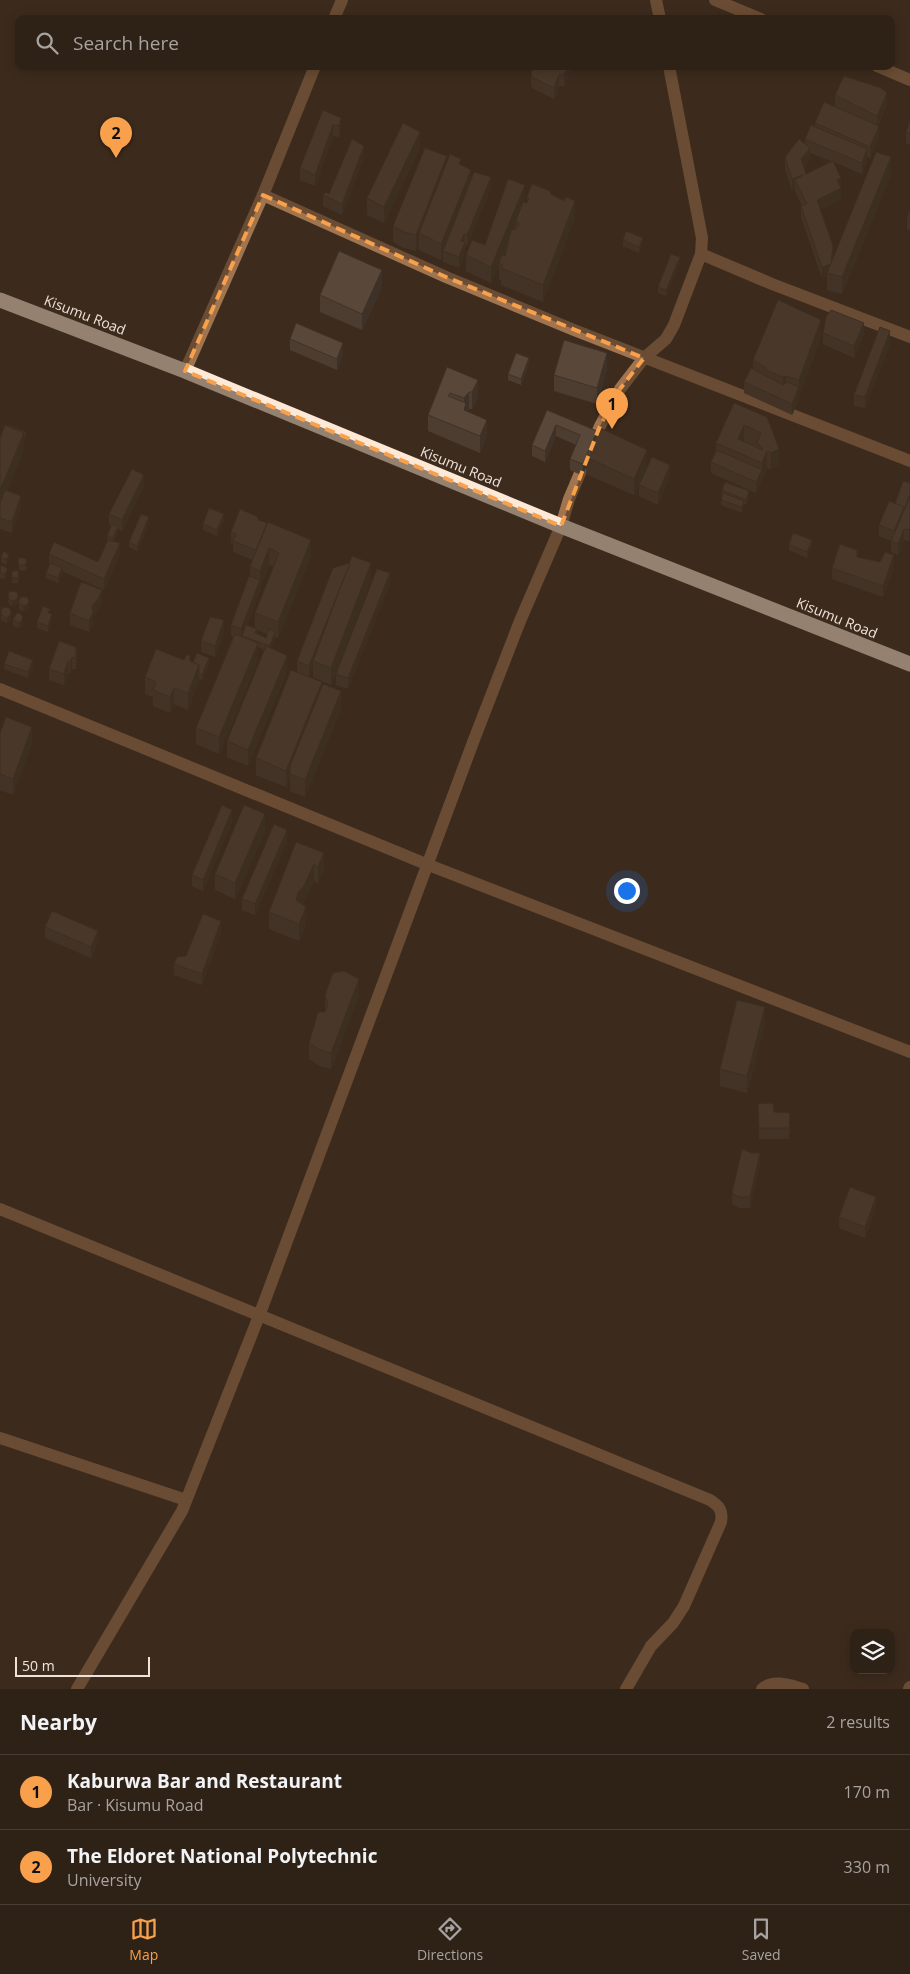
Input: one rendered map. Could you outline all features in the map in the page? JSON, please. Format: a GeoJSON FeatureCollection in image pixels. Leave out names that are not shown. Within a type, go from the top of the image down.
{"type":"FeatureCollection","features":[{"type":"Feature","properties":{"kind":"highway","name":"Kisumu Road"},"geometry":{"type":"LineString","coordinates":[[0,300],[185,371],[561,526],[910,664]]}},
{"type":"Feature","properties":{"kind":"street"},"geometry":{"type":"LineString","coordinates":[[336,15],[342,0]]}},
{"type":"Feature","properties":{"kind":"street"},"geometry":{"type":"LineString","coordinates":[[656,0],[659,15]]}},
{"type":"Feature","properties":{"kind":"street"},"geometry":{"type":"LineString","coordinates":[[715,0],[751,15]]}},
{"type":"Feature","properties":{"kind":"street"},"geometry":{"type":"LineString","coordinates":[[185,371],[263,195],[313,70]]}},
{"type":"Feature","properties":{"kind":"street"},"geometry":{"type":"LineString","coordinates":[[77,1689],[182,1512],[259,1316],[426,864],[520,621],[561,526],[569,499],[600,426],[620,389],[644,358],[666,339],[674,325],[701,254],[702,238],[698,214],[670,70]]}},
{"type":"Feature","properties":{"kind":"street"},"geometry":{"type":"LineString","coordinates":[[886,70],[910,80]]}},
{"type":"Feature","properties":{"kind":"street"},"geometry":{"type":"LineString","coordinates":[[263,195],[446,277],[644,358],[910,461]]}},
{"type":"Feature","properties":{"kind":"street"},"geometry":{"type":"LineString","coordinates":[[701,254],[772,284],[910,337]]}},
{"type":"Feature","properties":{"kind":"street"},"geometry":{"type":"LineString","coordinates":[[0,689],[426,864],[910,1052]]}},
{"type":"Feature","properties":{"kind":"street"},"geometry":{"type":"LineString","coordinates":[[0,1209],[259,1316],[514,1418],[710,1500],[719,1506],[722,1514],[721,1522],[688,1597],[674,1623],[651,1646],[626,1689]]}},
{"type":"Feature","properties":{"kind":"street"},"geometry":{"type":"LineString","coordinates":[[0,1438],[186,1500]]}},
{"type":"Feature","properties":{"kind":"street"},"geometry":{"type":"LineString","coordinates":[[762,1689],[774,1683],[803,1689]]}},
{"type":"Feature","properties":{"kind":"highlighted area"},"geometry":{"type":"Polygon","coordinates":[[[263,195],[446,277],[644,358],[620,389],[600,426],[561,526],[185,371],[263,195]]]}},
{"type":"Feature","properties":{"kind":"building"},"geometry":{"type":"Polygon","coordinates":[[[532,70],[566,70],[564,75],[559,75],[554,88],[532,77],[532,70]]]}},
{"type":"Feature","properties":{"kind":"building"},"geometry":{"type":"Polygon","coordinates":[[[844,76],[881,88],[887,93],[877,116],[835,95],[844,76]]]}},
{"type":"Feature","properties":{"kind":"building"},"geometry":{"type":"Polygon","coordinates":[[[824,102],[879,126],[870,147],[815,123],[824,102]]]}},
{"type":"Feature","properties":{"kind":"building"},"geometry":{"type":"Polygon","coordinates":[[[323,110],[341,118],[339,126],[333,125],[315,175],[300,168],[323,110]]]}},
{"type":"Feature","properties":{"kind":"building"},"geometry":{"type":"Polygon","coordinates":[[[910,121],[910,134],[906,132],[910,121]]]}},
{"type":"Feature","properties":{"kind":"building"},"geometry":{"type":"Polygon","coordinates":[[[403,123],[420,132],[384,207],[367,198],[403,123]]]}},
{"type":"Feature","properties":{"kind":"building"},"geometry":{"type":"Polygon","coordinates":[[[811,125],[867,149],[862,163],[805,139],[811,125]]]}},
{"type":"Feature","properties":{"kind":"building"},"geometry":{"type":"Polygon","coordinates":[[[352,139],[364,146],[342,204],[323,195],[326,192],[329,194],[352,139]]]}},
{"type":"Feature","properties":{"kind":"building"},"geometry":{"type":"Polygon","coordinates":[[[799,139],[810,148],[801,159],[806,174],[833,161],[841,178],[837,180],[841,188],[817,200],[833,246],[831,264],[822,267],[801,206],[807,204],[795,180],[803,175],[792,179],[785,157],[799,139]]]}},
{"type":"Feature","properties":{"kind":"building"},"geometry":{"type":"Polygon","coordinates":[[[425,148],[447,156],[416,235],[404,232],[393,226],[425,148]]]}},
{"type":"Feature","properties":{"kind":"building"},"geometry":{"type":"Polygon","coordinates":[[[876,152],[891,157],[842,277],[827,273],[876,152]]]}},
{"type":"Feature","properties":{"kind":"building"},"geometry":{"type":"Polygon","coordinates":[[[450,154],[461,159],[459,164],[471,170],[441,244],[419,233],[450,154]]]}},
{"type":"Feature","properties":{"kind":"building"},"geometry":{"type":"Polygon","coordinates":[[[474,172],[491,177],[467,235],[464,234],[461,241],[465,242],[459,257],[443,251],[474,172]]]}},
{"type":"Feature","properties":{"kind":"building"},"geometry":{"type":"Polygon","coordinates":[[[508,179],[525,185],[491,267],[466,255],[472,240],[485,245],[508,179]]]}},
{"type":"Feature","properties":{"kind":"building"},"geometry":{"type":"Polygon","coordinates":[[[532,184],[550,191],[551,194],[564,201],[566,197],[575,201],[543,285],[501,268],[503,265],[499,263],[502,255],[505,256],[511,230],[516,229],[519,223],[516,220],[523,202],[527,203],[529,198],[527,196],[532,184]]]}},
{"type":"Feature","properties":{"kind":"building"},"geometry":{"type":"Polygon","coordinates":[[[626,231],[643,238],[639,247],[623,240],[626,231]]]}},
{"type":"Feature","properties":{"kind":"building"},"geometry":{"type":"Polygon","coordinates":[[[339,251],[382,270],[362,314],[320,295],[339,251]]]}},
{"type":"Feature","properties":{"kind":"building"},"geometry":{"type":"Polygon","coordinates":[[[671,254],[680,257],[666,290],[658,287],[671,254]]]}},
{"type":"Feature","properties":{"kind":"building"},"geometry":{"type":"Polygon","coordinates":[[[778,300],[821,320],[799,380],[786,376],[783,377],[766,370],[765,367],[753,360],[778,300]]]}},
{"type":"Feature","properties":{"kind":"building"},"geometry":{"type":"Polygon","coordinates":[[[831,310],[864,323],[854,346],[823,333],[826,317],[831,310]]]}},
{"type":"Feature","properties":{"kind":"building"},"geometry":{"type":"Polygon","coordinates":[[[296,323],[343,343],[337,359],[290,339],[296,323]]]}},
{"type":"Feature","properties":{"kind":"building"},"geometry":{"type":"Polygon","coordinates":[[[880,327],[890,331],[865,397],[854,395],[880,327]]]}},
{"type":"Feature","properties":{"kind":"building"},"geometry":{"type":"Polygon","coordinates":[[[564,340],[607,353],[597,388],[554,375],[564,340]]]}},
{"type":"Feature","properties":{"kind":"building"},"geometry":{"type":"Polygon","coordinates":[[[516,353],[529,358],[521,379],[508,374],[516,353]]]}},
{"type":"Feature","properties":{"kind":"building"},"geometry":{"type":"Polygon","coordinates":[[[447,367],[478,380],[472,392],[469,392],[464,398],[450,393],[448,396],[466,403],[464,410],[487,420],[480,436],[428,415],[447,367]]]}},
{"type":"Feature","properties":{"kind":"building"},"geometry":{"type":"Polygon","coordinates":[[[751,368],[783,385],[787,382],[799,387],[792,404],[744,382],[751,368]]]}},
{"type":"Feature","properties":{"kind":"building"},"geometry":{"type":"Polygon","coordinates":[[[734,403],[767,417],[779,449],[771,453],[767,451],[762,463],[716,443],[734,403]],[[744,425],[738,439],[763,450],[757,442],[761,433],[744,425]]]}},
{"type":"Feature","properties":{"kind":"building"},"geometry":{"type":"Polygon","coordinates":[[[547,410],[597,431],[583,464],[570,459],[580,435],[556,425],[545,451],[532,445],[547,410]]]}},
{"type":"Feature","properties":{"kind":"building"},"geometry":{"type":"Polygon","coordinates":[[[5,425],[24,433],[0,490],[0,438],[5,425]]]}},
{"type":"Feature","properties":{"kind":"building"},"geometry":{"type":"Polygon","coordinates":[[[9,425],[26,432],[24,439],[24,433],[9,425]]]}},
{"type":"Feature","properties":{"kind":"building"},"geometry":{"type":"Polygon","coordinates":[[[600,428],[647,450],[634,479],[586,457],[600,428]]]}},
{"type":"Feature","properties":{"kind":"building"},"geometry":{"type":"Polygon","coordinates":[[[717,450],[762,470],[756,482],[711,462],[717,450]]]}},
{"type":"Feature","properties":{"kind":"building"},"geometry":{"type":"Polygon","coordinates":[[[652,457],[670,465],[658,493],[639,485],[652,457]]]}},
{"type":"Feature","properties":{"kind":"building"},"geometry":{"type":"Polygon","coordinates":[[[132,469],[144,475],[122,520],[109,514],[132,469]]]}},
{"type":"Feature","properties":{"kind":"building"},"geometry":{"type":"Polygon","coordinates":[[[903,481],[910,483],[910,493],[905,508],[895,504],[903,481]]]}},
{"type":"Feature","properties":{"kind":"building"},"geometry":{"type":"Polygon","coordinates":[[[725,482],[749,491],[746,500],[722,490],[725,482]]]}},
{"type":"Feature","properties":{"kind":"building"},"geometry":{"type":"Polygon","coordinates":[[[5,490],[21,496],[12,522],[0,518],[0,503],[5,490]]]}},
{"type":"Feature","properties":{"kind":"building"},"geometry":{"type":"Polygon","coordinates":[[[723,493],[744,501],[742,507],[721,500],[723,493]]]}},
{"type":"Feature","properties":{"kind":"building"},"geometry":{"type":"Polygon","coordinates":[[[910,497],[910,527],[909,530],[904,529],[898,544],[891,541],[910,497]]]}},
{"type":"Feature","properties":{"kind":"building"},"geometry":{"type":"Polygon","coordinates":[[[889,501],[904,507],[894,531],[879,525],[889,501]]]}},
{"type":"Feature","properties":{"kind":"building"},"geometry":{"type":"Polygon","coordinates":[[[209,508],[224,514],[217,530],[203,524],[209,508]]]}},
{"type":"Feature","properties":{"kind":"building"},"geometry":{"type":"Polygon","coordinates":[[[240,509],[267,523],[256,550],[233,541],[236,534],[231,532],[240,509]]]}},
{"type":"Feature","properties":{"kind":"building"},"geometry":{"type":"Polygon","coordinates":[[[141,514],[149,517],[137,546],[129,542],[141,514]]]}},
{"type":"Feature","properties":{"kind":"building"},"geometry":{"type":"Polygon","coordinates":[[[268,522],[311,540],[278,622],[255,613],[279,553],[269,548],[260,571],[250,566],[268,522]]]}},
{"type":"Feature","properties":{"kind":"building"},"geometry":{"type":"Polygon","coordinates":[[[112,524],[118,527],[113,538],[107,536],[112,524]]]}},
{"type":"Feature","properties":{"kind":"building"},"geometry":{"type":"Polygon","coordinates":[[[793,533],[812,540],[807,552],[789,545],[793,533]]]}},
{"type":"Feature","properties":{"kind":"building"},"geometry":{"type":"Polygon","coordinates":[[[108,540],[120,543],[104,579],[49,554],[54,542],[98,562],[108,540]]]}},
{"type":"Feature","properties":{"kind":"building"},"geometry":{"type":"Polygon","coordinates":[[[840,544],[857,550],[857,557],[880,562],[885,552],[894,555],[883,586],[832,568],[840,544]]]}},
{"type":"Feature","properties":{"kind":"building"},"geometry":{"type":"Polygon","coordinates":[[[4,551],[9,555],[6,560],[1,557],[4,551]]]}},
{"type":"Feature","properties":{"kind":"building"},"geometry":{"type":"Polygon","coordinates":[[[352,556],[371,563],[331,668],[313,661],[352,556]]]}},
{"type":"Feature","properties":{"kind":"building"},"geometry":{"type":"Polygon","coordinates":[[[19,558],[25,558],[27,561],[25,565],[19,565],[19,558]]]}},
{"type":"Feature","properties":{"kind":"building"},"geometry":{"type":"Polygon","coordinates":[[[50,563],[62,568],[58,578],[46,573],[50,563]]]}},
{"type":"Feature","properties":{"kind":"building"},"geometry":{"type":"Polygon","coordinates":[[[350,563],[309,666],[297,661],[333,568],[350,563]]]}},
{"type":"Feature","properties":{"kind":"building"},"geometry":{"type":"Polygon","coordinates":[[[1,565],[7,568],[4,574],[0,572],[1,565]]]}},
{"type":"Feature","properties":{"kind":"building"},"geometry":{"type":"Polygon","coordinates":[[[377,569],[390,573],[348,678],[336,674],[377,569]]]}},
{"type":"Feature","properties":{"kind":"building"},"geometry":{"type":"Polygon","coordinates":[[[12,571],[19,571],[18,578],[12,578],[12,571]]]}},
{"type":"Feature","properties":{"kind":"building"},"geometry":{"type":"Polygon","coordinates":[[[249,576],[260,580],[241,629],[231,625],[249,576]]]}},
{"type":"Feature","properties":{"kind":"building"},"geometry":{"type":"Polygon","coordinates":[[[81,582],[102,590],[92,606],[93,612],[89,621],[70,613],[81,582]]]}},
{"type":"Feature","properties":{"kind":"building"},"geometry":{"type":"Polygon","coordinates":[[[10,591],[17,592],[18,597],[16,600],[12,601],[9,599],[8,594],[10,591]]]}},
{"type":"Feature","properties":{"kind":"building"},"geometry":{"type":"Polygon","coordinates":[[[21,597],[27,597],[29,601],[27,605],[19,604],[21,597]]]}},
{"type":"Feature","properties":{"kind":"building"},"geometry":{"type":"Polygon","coordinates":[[[43,606],[50,609],[48,613],[52,614],[48,626],[37,622],[43,606]]]}},
{"type":"Feature","properties":{"kind":"building"},"geometry":{"type":"Polygon","coordinates":[[[4,607],[9,608],[11,611],[7,618],[1,615],[1,610],[4,607]]]}},
{"type":"Feature","properties":{"kind":"building"},"geometry":{"type":"Polygon","coordinates":[[[17,613],[20,613],[23,617],[21,622],[18,623],[13,619],[17,613]]]}},
{"type":"Feature","properties":{"kind":"building"},"geometry":{"type":"Polygon","coordinates":[[[210,617],[224,620],[215,646],[201,641],[210,617]]]}},
{"type":"Feature","properties":{"kind":"building"},"geometry":{"type":"Polygon","coordinates":[[[246,625],[257,629],[255,633],[266,638],[269,629],[275,632],[270,646],[242,636],[246,625]]]}},
{"type":"Feature","properties":{"kind":"building"},"geometry":{"type":"Polygon","coordinates":[[[235,634],[258,643],[219,737],[196,728],[235,634]]]}},
{"type":"Feature","properties":{"kind":"building"},"geometry":{"type":"Polygon","coordinates":[[[59,641],[76,647],[77,650],[75,650],[76,657],[72,658],[70,662],[68,661],[64,674],[49,669],[59,641]]]}},
{"type":"Feature","properties":{"kind":"building"},"geometry":{"type":"Polygon","coordinates":[[[266,646],[287,656],[248,750],[227,741],[266,646]]]}},
{"type":"Feature","properties":{"kind":"building"},"geometry":{"type":"Polygon","coordinates":[[[156,649],[184,660],[186,655],[190,655],[190,661],[199,665],[188,693],[174,688],[170,697],[153,690],[156,682],[145,677],[156,649]]]}},
{"type":"Feature","properties":{"kind":"building"},"geometry":{"type":"Polygon","coordinates":[[[9,651],[33,660],[28,672],[4,664],[9,651]]]}},
{"type":"Feature","properties":{"kind":"building"},"geometry":{"type":"Polygon","coordinates":[[[197,653],[209,658],[202,675],[199,673],[199,665],[193,662],[197,653]]]}},
{"type":"Feature","properties":{"kind":"building"},"geometry":{"type":"Polygon","coordinates":[[[291,670],[322,682],[286,771],[256,758],[291,670]]]}},
{"type":"Feature","properties":{"kind":"building"},"geometry":{"type":"Polygon","coordinates":[[[323,684],[341,691],[305,780],[290,774],[290,766],[323,684]]]}},
{"type":"Feature","properties":{"kind":"building"},"geometry":{"type":"Polygon","coordinates":[[[6,717],[32,727],[13,779],[0,774],[0,733],[6,717]]]}},
{"type":"Feature","properties":{"kind":"building"},"geometry":{"type":"Polygon","coordinates":[[[222,805],[232,810],[203,880],[192,875],[222,805]]]}},
{"type":"Feature","properties":{"kind":"building"},"geometry":{"type":"Polygon","coordinates":[[[244,805],[265,814],[235,883],[215,874],[244,805]]]}},
{"type":"Feature","properties":{"kind":"building"},"geometry":{"type":"Polygon","coordinates":[[[274,824],[287,830],[255,904],[242,899],[274,824]]]}},
{"type":"Feature","properties":{"kind":"building"},"geometry":{"type":"Polygon","coordinates":[[[296,842],[324,853],[318,867],[314,864],[303,888],[298,892],[296,900],[306,907],[299,924],[269,912],[296,842]]]}},
{"type":"Feature","properties":{"kind":"building"},"geometry":{"type":"Polygon","coordinates":[[[52,911],[98,931],[91,947],[45,927],[52,911]]]}},
{"type":"Feature","properties":{"kind":"building"},"geometry":{"type":"Polygon","coordinates":[[[203,914],[221,921],[202,974],[174,964],[177,957],[186,956],[203,914]]]}},
{"type":"Feature","properties":{"kind":"building"},"geometry":{"type":"Polygon","coordinates":[[[344,971],[359,979],[331,1053],[320,1050],[309,1043],[318,1012],[325,1012],[328,1004],[325,995],[333,973],[344,971]]]}},
{"type":"Feature","properties":{"kind":"building"},"geometry":{"type":"Polygon","coordinates":[[[737,1000],[765,1007],[747,1076],[720,1069],[737,1000]]]}},
{"type":"Feature","properties":{"kind":"building"},"geometry":{"type":"Polygon","coordinates":[[[773,1103],[774,1112],[790,1113],[789,1128],[759,1128],[758,1104],[773,1103]]]}},
{"type":"Feature","properties":{"kind":"building"},"geometry":{"type":"Polygon","coordinates":[[[742,1149],[751,1153],[760,1153],[750,1197],[739,1197],[732,1193],[742,1149]]]}},
{"type":"Feature","properties":{"kind":"building"},"geometry":{"type":"Polygon","coordinates":[[[850,1187],[876,1197],[865,1227],[839,1217],[850,1187]]]}},
{"type":"Feature","properties":{"kind":"place","name":"The Eldoret National Polytechnic"},"geometry":{"type":"Point","coordinates":[116,158]}},
{"type":"Feature","properties":{"kind":"place","name":"Kaburwa Bar and Restaurant"},"geometry":{"type":"Point","coordinates":[612,429]}}]}
